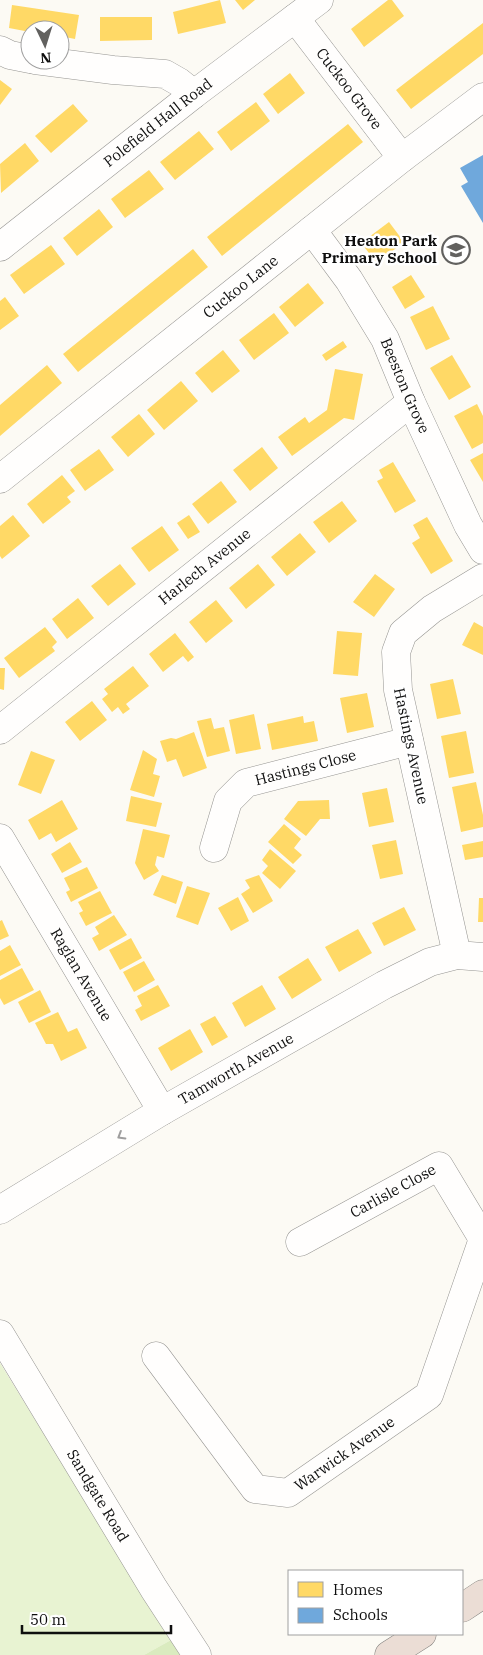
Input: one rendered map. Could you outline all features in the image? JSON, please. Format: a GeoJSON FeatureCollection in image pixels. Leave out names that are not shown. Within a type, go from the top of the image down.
{"type":"FeatureCollection","features":[{"type":"Feature","properties":{"kind":"highway"},"geometry":{"type":"LineString","coordinates":[[463,1607],[483,1594]]}},
{"type":"Feature","properties":{"kind":"highway"},"geometry":{"type":"LineString","coordinates":[[389,1655],[420,1635]]}},
{"type":"Feature","properties":{"kind":"street","name":"Polefield Hall Road"},"geometry":{"type":"LineString","coordinates":[[0,247],[194,94],[319,0]]}},
{"type":"Feature","properties":{"kind":"street","name":"Cuckoo Grove"},"geometry":{"type":"LineString","coordinates":[[295,18],[402,158]]}},
{"type":"Feature","properties":{"kind":"street"},"geometry":{"type":"LineString","coordinates":[[0,50],[20,56]]}},
{"type":"Feature","properties":{"kind":"street"},"geometry":{"type":"LineString","coordinates":[[70,65],[165,74],[194,94]]}},
{"type":"Feature","properties":{"kind":"street","name":"Cuckoo Lane"},"geometry":{"type":"LineString","coordinates":[[0,479],[402,158],[483,97]]}},
{"type":"Feature","properties":{"kind":"street","name":"Beeston Grove"},"geometry":{"type":"LineString","coordinates":[[312,230],[348,280],[385,339],[411,402],[468,525],[483,550]]}},
{"type":"Feature","properties":{"kind":"street","name":"Harlech Avenue"},"geometry":{"type":"LineString","coordinates":[[0,730],[411,402]]}},
{"type":"Feature","properties":{"kind":"street","name":"Hastings Avenue"},"geometry":{"type":"LineString","coordinates":[[470,956],[409,741],[398,690],[396,652],[404,633],[432,609],[483,578]]}},
{"type":"Feature","properties":{"kind":"street","name":"Hastings Close"},"geometry":{"type":"LineString","coordinates":[[214,848],[228,801],[246,783],[409,741]]}},
{"type":"Feature","properties":{"kind":"street","name":"Raglan Avenue"},"geometry":{"type":"LineString","coordinates":[[0,838],[162,1111]]}},
{"type":"Feature","properties":{"kind":"street","name":"Tamworth Avenue"},"geometry":{"type":"LineString","coordinates":[[0,1210],[162,1111],[384,985],[430,962],[470,956]]}},
{"type":"Feature","properties":{"kind":"street","name":"Carlisle Close"},"geometry":{"type":"LineString","coordinates":[[300,1242],[439,1166],[483,1239]]}},
{"type":"Feature","properties":{"kind":"street","name":"Warwick Avenue"},"geometry":{"type":"LineString","coordinates":[[156,1356],[255,1489],[288,1493],[429,1395],[483,1239]]}},
{"type":"Feature","properties":{"kind":"street","name":"Sandgate Road"},"geometry":{"type":"LineString","coordinates":[[0,1334],[154,1589],[196,1653]]}},
{"type":"Feature","properties":{"kind":"green space"},"geometry":{"type":"Polygon","coordinates":[[[0,1363],[171,1640],[144,1655],[0,1655],[0,1363]]]}},
{"type":"Feature","properties":{"kind":"green space"},"geometry":{"type":"Polygon","coordinates":[[[171,1640],[180,1655],[144,1655],[171,1640]]]}},
{"type":"Feature","properties":{"kind":"building: Homes"},"geometry":{"type":"Polygon","coordinates":[[[220,0],[226,23],[178,34],[173,12],[220,0]]]}},
{"type":"Feature","properties":{"kind":"building: Homes"},"geometry":{"type":"Polygon","coordinates":[[[235,0],[255,0],[243,10],[235,0]]]}},
{"type":"Feature","properties":{"kind":"building: Homes"},"geometry":{"type":"Polygon","coordinates":[[[388,0],[392,0],[404,16],[364,47],[351,29],[388,0]]]}},
{"type":"Feature","properties":{"kind":"building: Homes"},"geometry":{"type":"Polygon","coordinates":[[[12,5],[79,15],[75,39],[70,38],[70,20],[20,20],[20,30],[9,28],[12,5]]]}},
{"type":"Feature","properties":{"kind":"building: Homes"},"geometry":{"type":"Polygon","coordinates":[[[100,17],[152,17],[152,40],[100,41],[100,17]]]}},
{"type":"Feature","properties":{"kind":"building: Homes"},"geometry":{"type":"Polygon","coordinates":[[[483,23],[483,54],[411,109],[396,90],[483,23]]]}},
{"type":"Feature","properties":{"kind":"building: Homes"},"geometry":{"type":"Polygon","coordinates":[[[290,73],[305,93],[278,114],[263,94],[290,73]]]}},
{"type":"Feature","properties":{"kind":"building: Homes"},"geometry":{"type":"Polygon","coordinates":[[[0,80],[12,89],[0,105],[0,80]]]}},
{"type":"Feature","properties":{"kind":"building: Homes"},"geometry":{"type":"Polygon","coordinates":[[[256,102],[270,121],[231,151],[217,132],[256,102]]]}},
{"type":"Feature","properties":{"kind":"building: Homes"},"geometry":{"type":"Polygon","coordinates":[[[73,104],[88,121],[51,153],[35,136],[73,104]]]}},
{"type":"Feature","properties":{"kind":"building: Homes"},"geometry":{"type":"Polygon","coordinates":[[[348,124],[363,142],[222,256],[207,237],[348,124]]]}},
{"type":"Feature","properties":{"kind":"building: Homes"},"geometry":{"type":"Polygon","coordinates":[[[199,131],[214,149],[175,180],[160,162],[199,131]]]}},
{"type":"Feature","properties":{"kind":"building: Homes"},"geometry":{"type":"Polygon","coordinates":[[[25,143],[39,161],[1,193],[0,164],[25,143]]]}},
{"type":"Feature","properties":{"kind":"building: Homes"},"geometry":{"type":"Polygon","coordinates":[[[149,170],[164,189],[125,218],[111,199],[149,170]]]}},
{"type":"Feature","properties":{"kind":"building: Homes"},"geometry":{"type":"Polygon","coordinates":[[[99,209],[113,227],[77,256],[63,238],[99,209]]]}},
{"type":"Feature","properties":{"kind":"building: Homes"},"geometry":{"type":"Polygon","coordinates":[[[389,222],[404,242],[377,263],[361,243],[389,222]]]}},
{"type":"Feature","properties":{"kind":"building: Homes"},"geometry":{"type":"Polygon","coordinates":[[[51,245],[65,264],[24,294],[10,275],[51,245]]]}},
{"type":"Feature","properties":{"kind":"building: Homes"},"geometry":{"type":"Polygon","coordinates":[[[193,249],[208,267],[78,372],[63,354],[193,249]]]}},
{"type":"Feature","properties":{"kind":"building: Homes"},"geometry":{"type":"Polygon","coordinates":[[[411,275],[425,297],[405,309],[392,287],[411,275]]]}},
{"type":"Feature","properties":{"kind":"building: Homes"},"geometry":{"type":"Polygon","coordinates":[[[308,283],[324,303],[295,327],[279,307],[308,283]]]}},
{"type":"Feature","properties":{"kind":"building: Homes"},"geometry":{"type":"Polygon","coordinates":[[[5,297],[19,316],[0,330],[0,301],[5,297]]]}},
{"type":"Feature","properties":{"kind":"building: Homes"},"geometry":{"type":"Polygon","coordinates":[[[433,306],[450,339],[426,350],[410,317],[433,306]]]}},
{"type":"Feature","properties":{"kind":"building: Homes"},"geometry":{"type":"Polygon","coordinates":[[[274,313],[289,333],[254,360],[239,340],[274,313]]]}},
{"type":"Feature","properties":{"kind":"building: Homes"},"geometry":{"type":"Polygon","coordinates":[[[343,341],[347,347],[326,361],[322,355],[343,341]]]}},
{"type":"Feature","properties":{"kind":"building: Homes"},"geometry":{"type":"Polygon","coordinates":[[[223,350],[240,371],[212,393],[195,373],[223,350]]]}},
{"type":"Feature","properties":{"kind":"building: Homes"},"geometry":{"type":"Polygon","coordinates":[[[452,355],[471,387],[449,400],[430,368],[452,355]]]}},
{"type":"Feature","properties":{"kind":"building: Homes"},"geometry":{"type":"Polygon","coordinates":[[[47,365],[62,383],[0,436],[0,405],[47,365]]]}},
{"type":"Feature","properties":{"kind":"building: Homes"},"geometry":{"type":"Polygon","coordinates":[[[335,369],[363,374],[354,420],[344,418],[292,456],[278,437],[305,417],[309,423],[327,410],[335,369]]]}},
{"type":"Feature","properties":{"kind":"building: Homes"},"geometry":{"type":"Polygon","coordinates":[[[181,381],[198,401],[164,430],[147,410],[181,381]]]}},
{"type":"Feature","properties":{"kind":"building: Homes"},"geometry":{"type":"Polygon","coordinates":[[[477,404],[483,416],[483,443],[472,449],[454,416],[477,404]]]}},
{"type":"Feature","properties":{"kind":"building: Homes"},"geometry":{"type":"Polygon","coordinates":[[[139,414],[155,434],[128,457],[111,437],[139,414]]]}},
{"type":"Feature","properties":{"kind":"building: Homes"},"geometry":{"type":"Polygon","coordinates":[[[262,447],[278,468],[250,491],[233,470],[262,447]]]}},
{"type":"Feature","properties":{"kind":"building: Homes"},"geometry":{"type":"Polygon","coordinates":[[[99,449],[114,470],[85,491],[70,470],[99,449]]]}},
{"type":"Feature","properties":{"kind":"building: Homes"},"geometry":{"type":"Polygon","coordinates":[[[483,453],[483,482],[470,460],[483,453]]]}},
{"type":"Feature","properties":{"kind":"building: Homes"},"geometry":{"type":"Polygon","coordinates":[[[393,462],[416,501],[395,513],[377,481],[383,478],[379,470],[393,462]]]}},
{"type":"Feature","properties":{"kind":"building: Homes"},"geometry":{"type":"Polygon","coordinates":[[[62,475],[75,491],[67,497],[71,502],[43,524],[27,504],[62,475]]]}},
{"type":"Feature","properties":{"kind":"building: Homes"},"geometry":{"type":"Polygon","coordinates":[[[221,481],[237,502],[208,524],[192,504],[221,481]]]}},
{"type":"Feature","properties":{"kind":"building: Homes"},"geometry":{"type":"Polygon","coordinates":[[[342,501],[357,521],[329,543],[313,522],[342,501]]]}},
{"type":"Feature","properties":{"kind":"building: Homes"},"geometry":{"type":"Polygon","coordinates":[[[13,515],[30,536],[2,559],[0,556],[0,526],[13,515]]]}},
{"type":"Feature","properties":{"kind":"building: Homes"},"geometry":{"type":"Polygon","coordinates":[[[189,515],[200,532],[188,539],[177,523],[189,515]]]}},
{"type":"Feature","properties":{"kind":"building: Homes"},"geometry":{"type":"Polygon","coordinates":[[[427,517],[453,561],[431,574],[412,543],[420,538],[413,525],[427,517]]]}},
{"type":"Feature","properties":{"kind":"building: Homes"},"geometry":{"type":"Polygon","coordinates":[[[162,526],[179,550],[149,572],[131,548],[162,526]]]}},
{"type":"Feature","properties":{"kind":"building: Homes"},"geometry":{"type":"Polygon","coordinates":[[[300,533],[316,552],[287,576],[271,557],[300,533]]]}},
{"type":"Feature","properties":{"kind":"building: Homes"},"geometry":{"type":"Polygon","coordinates":[[[120,564],[136,584],[108,606],[91,586],[120,564]]]}},
{"type":"Feature","properties":{"kind":"building: Homes"},"geometry":{"type":"Polygon","coordinates":[[[258,564],[275,585],[246,609],[229,588],[258,564]]]}},
{"type":"Feature","properties":{"kind":"building: Homes"},"geometry":{"type":"Polygon","coordinates":[[[375,574],[395,589],[374,617],[353,602],[375,574]]]}},
{"type":"Feature","properties":{"kind":"building: Homes"},"geometry":{"type":"Polygon","coordinates":[[[78,598],[94,618],[67,639],[52,619],[78,598]]]}},
{"type":"Feature","properties":{"kind":"building: Homes"},"geometry":{"type":"Polygon","coordinates":[[[216,600],[233,621],[206,643],[189,622],[216,600]]]}},
{"type":"Feature","properties":{"kind":"building: Homes"},"geometry":{"type":"Polygon","coordinates":[[[474,622],[483,627],[483,655],[462,645],[474,622]]]}},
{"type":"Feature","properties":{"kind":"building: Homes"},"geometry":{"type":"Polygon","coordinates":[[[45,627],[57,642],[52,647],[55,651],[19,678],[4,658],[45,627]]]}},
{"type":"Feature","properties":{"kind":"building: Homes"},"geometry":{"type":"Polygon","coordinates":[[[337,631],[362,633],[358,676],[333,674],[337,631]]]}},
{"type":"Feature","properties":{"kind":"building: Homes"},"geometry":{"type":"Polygon","coordinates":[[[175,633],[194,657],[188,662],[183,656],[163,672],[149,654],[175,633]]]}},
{"type":"Feature","properties":{"kind":"building: Homes"},"geometry":{"type":"Polygon","coordinates":[[[133,666],[149,686],[126,704],[130,709],[123,714],[118,707],[112,712],[102,699],[108,694],[104,689],[133,666]]]}},
{"type":"Feature","properties":{"kind":"building: Homes"},"geometry":{"type":"Polygon","coordinates":[[[0,668],[5,668],[4,690],[0,689],[0,668]]]}},
{"type":"Feature","properties":{"kind":"building: Homes"},"geometry":{"type":"Polygon","coordinates":[[[453,679],[461,714],[437,719],[430,684],[453,679]]]}},
{"type":"Feature","properties":{"kind":"building: Homes"},"geometry":{"type":"Polygon","coordinates":[[[367,693],[374,727],[347,733],[340,698],[367,693]]]}},
{"type":"Feature","properties":{"kind":"building: Homes"},"geometry":{"type":"Polygon","coordinates":[[[92,701],[107,720],[80,741],[65,722],[92,701]]]}},
{"type":"Feature","properties":{"kind":"building: Homes"},"geometry":{"type":"Polygon","coordinates":[[[254,714],[261,749],[236,754],[229,720],[254,714]]]}},
{"type":"Feature","properties":{"kind":"building: Homes"},"geometry":{"type":"Polygon","coordinates":[[[303,716],[304,723],[314,721],[318,741],[272,750],[267,724],[303,716]]]}},
{"type":"Feature","properties":{"kind":"building: Homes"},"geometry":{"type":"Polygon","coordinates":[[[211,718],[214,729],[224,727],[230,751],[207,757],[197,721],[211,718]]]}},
{"type":"Feature","properties":{"kind":"building: Homes"},"geometry":{"type":"Polygon","coordinates":[[[466,731],[474,773],[449,778],[441,736],[466,731]]]}},
{"type":"Feature","properties":{"kind":"building: Homes"},"geometry":{"type":"Polygon","coordinates":[[[194,732],[207,768],[183,777],[176,759],[167,762],[160,741],[171,738],[176,739],[194,732]]]}},
{"type":"Feature","properties":{"kind":"building: Homes"},"geometry":{"type":"Polygon","coordinates":[[[143,750],[157,759],[153,774],[160,776],[154,797],[130,790],[143,750]]]}},
{"type":"Feature","properties":{"kind":"building: Homes"},"geometry":{"type":"Polygon","coordinates":[[[31,751],[55,760],[41,794],[18,785],[31,751]]]}},
{"type":"Feature","properties":{"kind":"building: Homes"},"geometry":{"type":"Polygon","coordinates":[[[476,782],[483,815],[483,827],[461,832],[452,787],[476,782]]]}},
{"type":"Feature","properties":{"kind":"building: Homes"},"geometry":{"type":"Polygon","coordinates":[[[387,788],[394,822],[369,827],[362,793],[387,788]]]}},
{"type":"Feature","properties":{"kind":"building: Homes"},"geometry":{"type":"Polygon","coordinates":[[[131,796],[162,803],[156,827],[126,821],[131,796]]]}},
{"type":"Feature","properties":{"kind":"building: Homes"},"geometry":{"type":"Polygon","coordinates":[[[62,800],[78,829],[56,842],[51,833],[39,840],[28,820],[62,800]]]}},
{"type":"Feature","properties":{"kind":"building: Homes"},"geometry":{"type":"Polygon","coordinates":[[[329,800],[330,819],[320,819],[306,836],[284,819],[298,801],[329,800]]]}},
{"type":"Feature","properties":{"kind":"building: Homes"},"geometry":{"type":"Polygon","coordinates":[[[284,824],[301,839],[294,848],[302,855],[293,864],[268,842],[284,824]]]}},
{"type":"Feature","properties":{"kind":"building: Homes"},"geometry":{"type":"Polygon","coordinates":[[[143,829],[170,835],[164,858],[157,856],[155,865],[159,871],[144,880],[135,863],[143,829]]]}},
{"type":"Feature","properties":{"kind":"building: Homes"},"geometry":{"type":"Polygon","coordinates":[[[396,840],[403,874],[380,879],[372,845],[396,840]]]}},
{"type":"Feature","properties":{"kind":"building: Homes"},"geometry":{"type":"Polygon","coordinates":[[[483,841],[483,857],[465,860],[462,845],[483,841]]]}},
{"type":"Feature","properties":{"kind":"building: Homes"},"geometry":{"type":"Polygon","coordinates":[[[70,842],[82,862],[62,873],[51,854],[70,842]]]}},
{"type":"Feature","properties":{"kind":"building: Homes"},"geometry":{"type":"Polygon","coordinates":[[[270,849],[296,871],[280,889],[262,873],[268,866],[262,860],[270,849]]]}},
{"type":"Feature","properties":{"kind":"building: Homes"},"geometry":{"type":"Polygon","coordinates":[[[87,867],[98,888],[71,902],[66,892],[70,890],[64,878],[87,867]]]}},
{"type":"Feature","properties":{"kind":"building: Homes"},"geometry":{"type":"Polygon","coordinates":[[[162,875],[183,882],[176,904],[153,895],[162,875]]]}},
{"type":"Feature","properties":{"kind":"building: Homes"},"geometry":{"type":"Polygon","coordinates":[[[259,875],[273,901],[253,913],[241,894],[250,888],[245,880],[259,875]]]}},
{"type":"Feature","properties":{"kind":"building: Homes"},"geometry":{"type":"Polygon","coordinates":[[[187,886],[210,893],[198,925],[176,917],[187,886]]]}},
{"type":"Feature","properties":{"kind":"building: Homes"},"geometry":{"type":"Polygon","coordinates":[[[100,891],[112,913],[86,926],[79,913],[83,911],[78,902],[100,891]]]}},
{"type":"Feature","properties":{"kind":"building: Homes"},"geometry":{"type":"Polygon","coordinates":[[[238,897],[249,921],[231,931],[218,908],[238,897]]]}},
{"type":"Feature","properties":{"kind":"building: Homes"},"geometry":{"type":"Polygon","coordinates":[[[479,898],[483,898],[483,922],[478,922],[479,898]]]}},
{"type":"Feature","properties":{"kind":"building: Homes"},"geometry":{"type":"Polygon","coordinates":[[[404,907],[416,930],[384,946],[372,923],[404,907]]]}},
{"type":"Feature","properties":{"kind":"building: Homes"},"geometry":{"type":"Polygon","coordinates":[[[114,915],[127,935],[99,951],[92,938],[99,934],[95,927],[114,915]]]}},
{"type":"Feature","properties":{"kind":"building: Homes"},"geometry":{"type":"Polygon","coordinates":[[[2,920],[9,936],[0,940],[0,921],[2,920]]]}},
{"type":"Feature","properties":{"kind":"building: Homes"},"geometry":{"type":"Polygon","coordinates":[[[358,929],[372,953],[339,972],[325,947],[358,929]]]}},
{"type":"Feature","properties":{"kind":"building: Homes"},"geometry":{"type":"Polygon","coordinates":[[[131,938],[142,958],[120,970],[109,950],[131,938]]]}},
{"type":"Feature","properties":{"kind":"building: Homes"},"geometry":{"type":"Polygon","coordinates":[[[10,945],[21,965],[0,976],[0,951],[10,945]]]}},
{"type":"Feature","properties":{"kind":"building: Homes"},"geometry":{"type":"Polygon","coordinates":[[[308,958],[322,980],[292,999],[278,977],[308,958]]]}},
{"type":"Feature","properties":{"kind":"building: Homes"},"geometry":{"type":"Polygon","coordinates":[[[144,961],[155,980],[134,992],[123,972],[144,961]]]}},
{"type":"Feature","properties":{"kind":"building: Homes"},"geometry":{"type":"Polygon","coordinates":[[[22,968],[34,990],[4,1005],[0,998],[0,980],[22,968]]]}},
{"type":"Feature","properties":{"kind":"building: Homes"},"geometry":{"type":"Polygon","coordinates":[[[158,985],[170,1006],[141,1021],[135,1010],[142,1006],[137,996],[158,985]]]}},
{"type":"Feature","properties":{"kind":"building: Homes"},"geometry":{"type":"Polygon","coordinates":[[[262,985],[276,1009],[245,1027],[232,1003],[262,985]]]}},
{"type":"Feature","properties":{"kind":"building: Homes"},"geometry":{"type":"Polygon","coordinates":[[[40,990],[51,1012],[29,1023],[18,1002],[40,990]]]}},
{"type":"Feature","properties":{"kind":"building: Homes"},"geometry":{"type":"Polygon","coordinates":[[[58,1012],[68,1032],[77,1028],[87,1048],[61,1061],[53,1044],[46,1044],[35,1023],[58,1012]]]}},
{"type":"Feature","properties":{"kind":"building: Homes"},"geometry":{"type":"Polygon","coordinates":[[[215,1016],[228,1037],[212,1046],[200,1024],[215,1016]]]}},
{"type":"Feature","properties":{"kind":"building: Homes"},"geometry":{"type":"Polygon","coordinates":[[[190,1029],[203,1052],[171,1071],[158,1048],[190,1029]]]}},
{"type":"Feature","properties":{"kind":"building: Schools"},"geometry":{"type":"Polygon","coordinates":[[[483,155],[483,223],[461,186],[468,182],[460,168],[483,155]]]}},
{"type":"Feature","properties":{"kind":"place","name":"Heaton Park Primary School"},"geometry":{"type":"Point","coordinates":[456,250]}}]}
